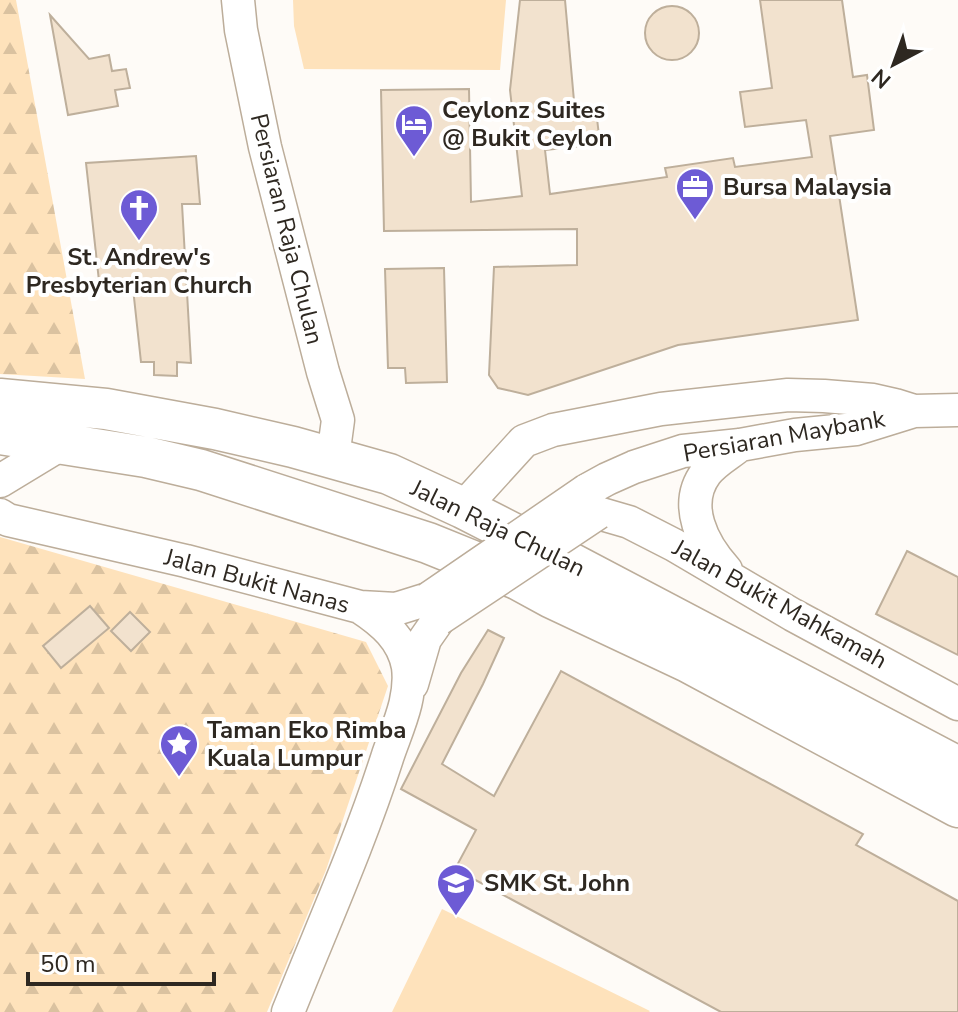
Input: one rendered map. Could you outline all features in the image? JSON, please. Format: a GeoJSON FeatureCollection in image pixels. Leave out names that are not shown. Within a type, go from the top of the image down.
{"type":"FeatureCollection","features":[{"type":"Feature","properties":{"kind":"main road","name":"Jalan Raja Chulan"},"geometry":{"type":"LineString","coordinates":[[0,399],[106,409],[215,429],[333,457],[389,474],[463,508],[958,767]]}},
{"type":"Feature","properties":{"kind":"main road","name":"Jalan Raja Chulan"},"geometry":{"type":"LineString","coordinates":[[0,434],[146,457],[201,470],[428,543],[517,579],[688,662],[958,807]]}},
{"type":"Feature","properties":{"kind":"main road"},"geometry":{"type":"LineString","coordinates":[[201,470],[303,486],[327,479],[333,457]]}},
{"type":"Feature","properties":{"kind":"main road"},"geometry":{"type":"LineString","coordinates":[[333,457],[346,490],[359,506],[428,543]]}},
{"type":"Feature","properties":{"kind":"street","name":"Persiaran Raja Chulan"},"geometry":{"type":"LineString","coordinates":[[238,0],[241,30],[268,159],[338,420],[333,457]]}},
{"type":"Feature","properties":{"kind":"street","name":"Persiaran Maybank"},"geometry":{"type":"LineString","coordinates":[[463,508],[524,441],[553,430],[661,409],[788,395],[873,400],[914,411]]}},
{"type":"Feature","properties":{"kind":"street","name":"Persiaran Maybank"},"geometry":{"type":"LineString","coordinates":[[360,607],[434,609],[593,501],[607,479],[634,467],[683,451],[856,429],[914,411],[958,410]]}},
{"type":"Feature","properties":{"kind":"street"},"geometry":{"type":"LineString","coordinates":[[0,481],[61,444]]}},
{"type":"Feature","properties":{"kind":"street"},"geometry":{"type":"LineString","coordinates":[[740,445],[707,472],[698,489],[695,507],[708,548],[740,585]]}},
{"type":"Feature","properties":{"kind":"street","name":"Jalan Bukit Mahkamah"},"geometry":{"type":"LineString","coordinates":[[593,501],[958,704]]}},
{"type":"Feature","properties":{"kind":"street","name":"Jalan Bukit Nanas"},"geometry":{"type":"LineString","coordinates":[[0,515],[8,520],[186,561],[360,607],[384,625],[403,648],[408,668],[409,695],[370,811],[288,1012]]}},
{"type":"Feature","properties":{"kind":"street"},"geometry":{"type":"LineString","coordinates":[[409,695],[434,609]]}},
{"type":"Feature","properties":{"kind":"green space"},"geometry":{"type":"Polygon","coordinates":[[[0,0],[16,0],[85,379],[0,374],[0,0]]]}},
{"type":"Feature","properties":{"kind":"green space"},"geometry":{"type":"Polygon","coordinates":[[[293,0],[506,0],[500,70],[304,69],[294,26],[293,0]]]}},
{"type":"Feature","properties":{"kind":"green space","name":"Taman Eko Rimba Kuala Lumpur"},"geometry":{"type":"Polygon","coordinates":[[[0,537],[366,642],[388,686],[326,870],[267,1012],[0,1012],[0,537]]]}},
{"type":"Feature","properties":{"kind":"green space"},"geometry":{"type":"Polygon","coordinates":[[[442,909],[650,1011],[392,1012],[442,909]]]}},
{"type":"Feature","properties":{"kind":"building"},"geometry":{"type":"Polygon","coordinates":[[[520,0],[565,0],[575,112],[596,110],[600,144],[545,150],[550,194],[667,177],[665,168],[733,158],[735,167],[812,157],[806,120],[745,127],[740,92],[772,88],[760,0],[842,0],[853,77],[867,75],[874,130],[830,136],[858,320],[678,345],[528,395],[498,388],[489,375],[494,267],[577,265],[577,229],[384,231],[381,90],[469,89],[471,202],[522,196],[510,90],[520,0]]]}},
{"type":"Feature","properties":{"kind":"building"},"geometry":{"type":"Polygon","coordinates":[[[672,6],[691,14],[699,33],[691,52],[672,60],[653,52],[645,33],[653,14],[672,6]]]}},
{"type":"Feature","properties":{"kind":"building"},"geometry":{"type":"Polygon","coordinates":[[[50,15],[89,59],[109,55],[112,71],[126,69],[130,88],[115,90],[118,106],[68,115],[50,15]]]}},
{"type":"Feature","properties":{"kind":"building","name":"St. Andrew's Presbyterian Church"},"geometry":{"type":"Polygon","coordinates":[[[196,156],[200,204],[182,204],[191,363],[177,362],[177,376],[154,375],[154,362],[141,362],[132,279],[99,281],[86,163],[196,156]]]}},
{"type":"Feature","properties":{"kind":"building"},"geometry":{"type":"Polygon","coordinates":[[[444,268],[447,382],[406,383],[405,368],[388,368],[385,269],[444,268]]]}},
{"type":"Feature","properties":{"kind":"building"},"geometry":{"type":"Polygon","coordinates":[[[907,551],[958,577],[958,655],[876,614],[907,551]]]}},
{"type":"Feature","properties":{"kind":"building"},"geometry":{"type":"Polygon","coordinates":[[[90,606],[109,628],[61,668],[43,646],[90,606]]]}},
{"type":"Feature","properties":{"kind":"building"},"geometry":{"type":"Polygon","coordinates":[[[130,612],[150,632],[131,651],[111,631],[130,612]]]}},
{"type":"Feature","properties":{"kind":"building"},"geometry":{"type":"Polygon","coordinates":[[[488,630],[504,638],[442,764],[494,796],[561,671],[863,834],[856,845],[958,901],[958,1012],[721,1012],[455,869],[476,830],[401,789],[461,673],[488,630]]]}},
{"type":"Feature","properties":{"kind":"place","name":"Ceylonz Suites @ Bukit Ceylon"},"geometry":{"type":"Point","coordinates":[414,158]}},
{"type":"Feature","properties":{"kind":"place","name":"Bursa Malaysia"},"geometry":{"type":"Point","coordinates":[695,221]}},
{"type":"Feature","properties":{"kind":"place","name":"St. Andrew's Presbyterian Church"},"geometry":{"type":"Point","coordinates":[139,242]}},
{"type":"Feature","properties":{"kind":"place","name":"Taman Eko Rimba Kuala Lumpur"},"geometry":{"type":"Point","coordinates":[179,778]}},
{"type":"Feature","properties":{"kind":"place","name":"SMK St. John"},"geometry":{"type":"Point","coordinates":[456,917]}}]}
